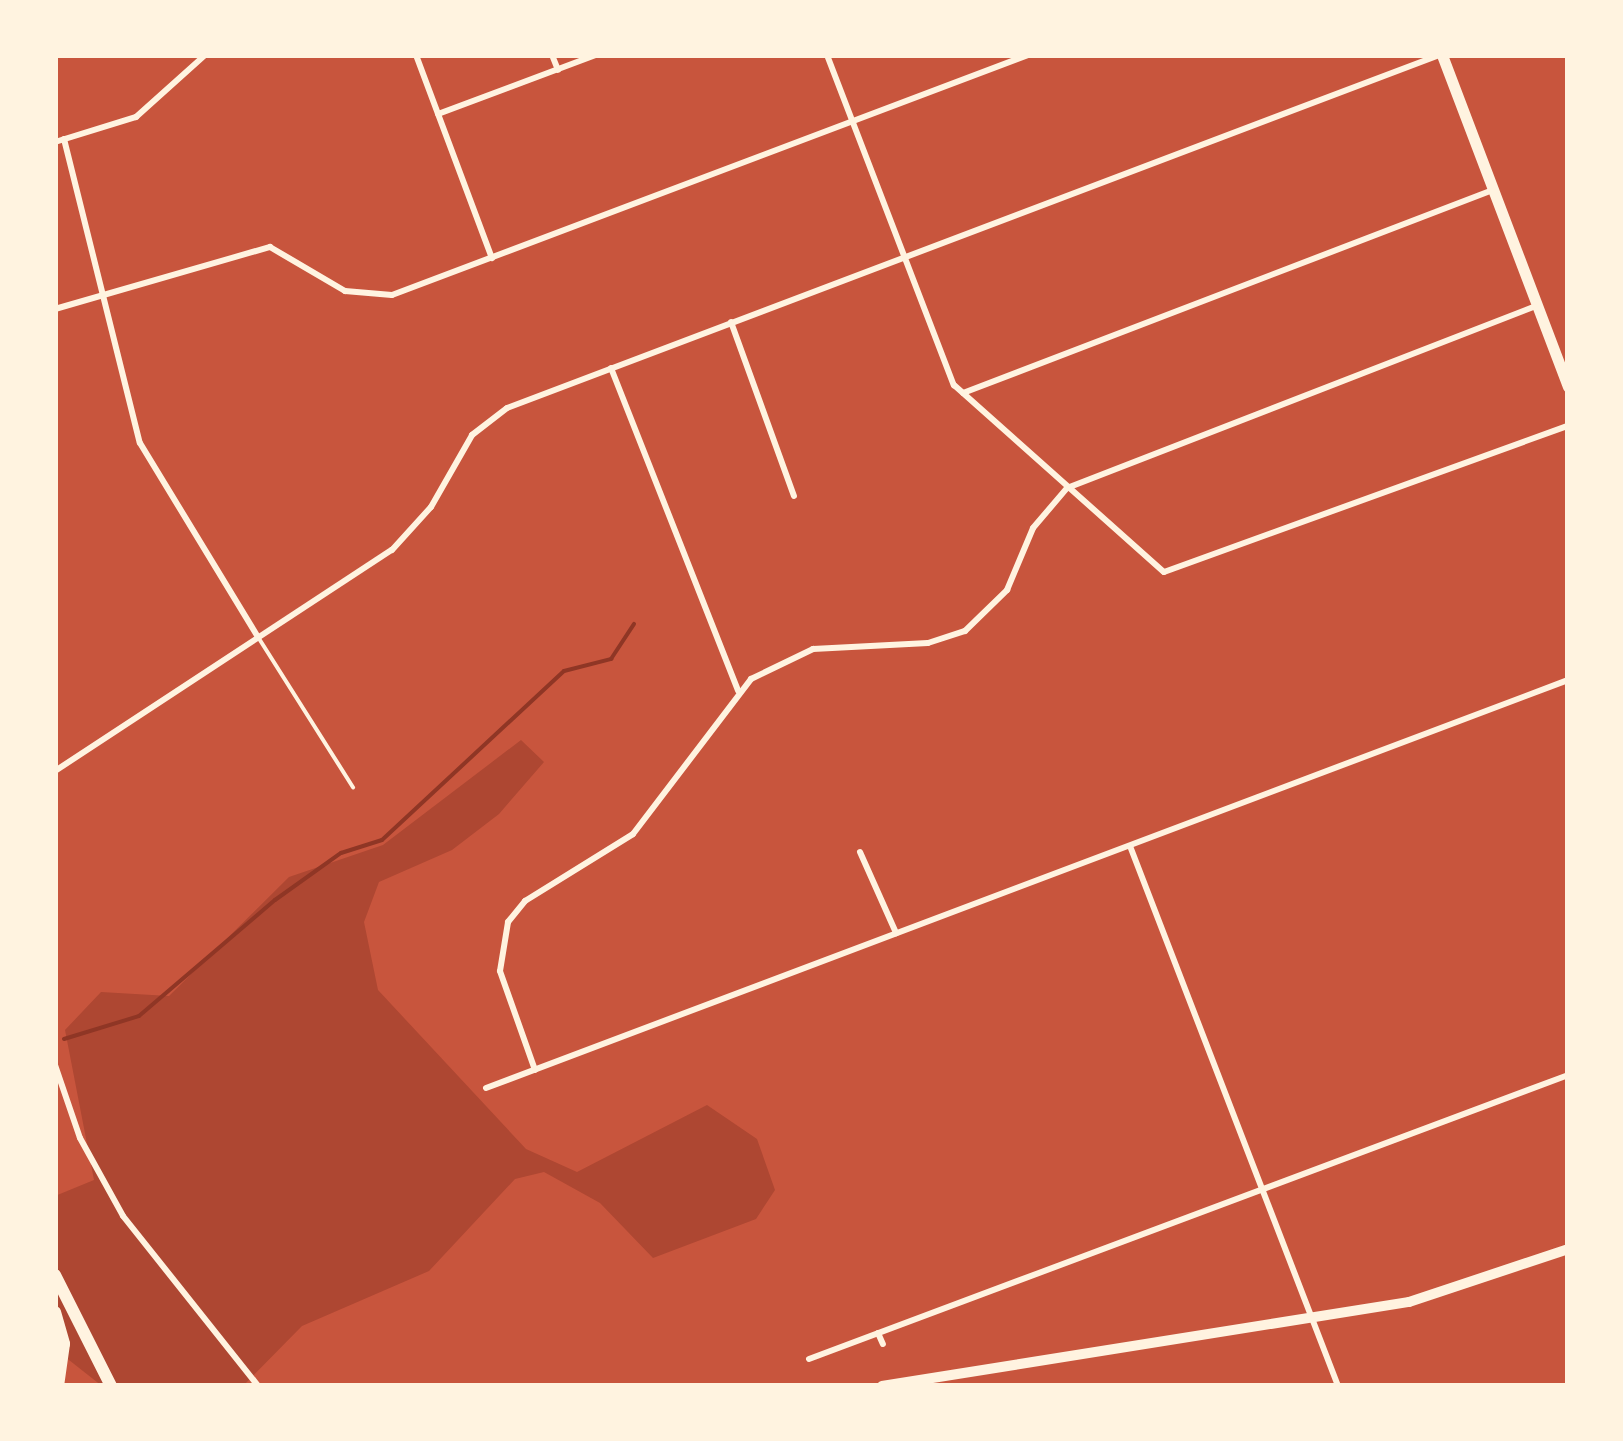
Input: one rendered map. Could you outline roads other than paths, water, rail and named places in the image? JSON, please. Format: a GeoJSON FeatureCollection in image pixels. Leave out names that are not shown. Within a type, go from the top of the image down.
{"type":"FeatureCollection","features":[{"type":"Feature","properties":{"kind":"highway"},"geometry":{"type":"LineString","coordinates":[[55,1275],[111,1386]]}},
{"type":"Feature","properties":{"kind":"highway"},"geometry":{"type":"LineString","coordinates":[[55,1312],[64,1344],[58,1386]]}},
{"type":"Feature","properties":{"kind":"main road"},"geometry":{"type":"LineString","coordinates":[[1441,55],[1568,387]]}},
{"type":"Feature","properties":{"kind":"main road"},"geometry":{"type":"LineString","coordinates":[[882,1386],[1312,1318],[1454,1290],[1568,1248]]}},
{"type":"Feature","properties":{"kind":"street"},"geometry":{"type":"LineString","coordinates":[[55,142],[136,116],[206,55]]}},
{"type":"Feature","properties":{"kind":"street"},"geometry":{"type":"LineString","coordinates":[[416,55],[492,258]]}},
{"type":"Feature","properties":{"kind":"street"},"geometry":{"type":"LineString","coordinates":[[552,55],[558,70]]}},
{"type":"Feature","properties":{"kind":"street"},"geometry":{"type":"LineString","coordinates":[[438,114],[596,55]]}},
{"type":"Feature","properties":{"kind":"street"},"geometry":{"type":"LineString","coordinates":[[827,55],[905,258],[963,393],[1164,572],[1196,567],[1568,426]]}},
{"type":"Feature","properties":{"kind":"street"},"geometry":{"type":"LineString","coordinates":[[55,309],[181,279],[254,248],[283,249],[344,292],[376,298],[492,258],[1028,55]]}},
{"type":"Feature","properties":{"kind":"street"},"geometry":{"type":"LineString","coordinates":[[55,772],[392,550],[484,420],[611,368],[1441,55]]}},
{"type":"Feature","properties":{"kind":"street"},"geometry":{"type":"LineString","coordinates":[[64,139],[140,443],[258,637]]}},
{"type":"Feature","properties":{"kind":"street"},"geometry":{"type":"LineString","coordinates":[[963,393],[1494,190]]}},
{"type":"Feature","properties":{"kind":"street"},"geometry":{"type":"LineString","coordinates":[[536,1070],[500,971],[508,922],[536,892],[633,834],[738,691],[813,649],[928,644],[965,631],[1007,590],[1033,528],[1066,488],[1537,306]]}},
{"type":"Feature","properties":{"kind":"street"},"geometry":{"type":"LineString","coordinates":[[732,322],[794,496]]}},
{"type":"Feature","properties":{"kind":"street"},"geometry":{"type":"LineString","coordinates":[[611,368],[738,691]]}},
{"type":"Feature","properties":{"kind":"street"},"geometry":{"type":"LineString","coordinates":[[486,1088],[1568,680]]}},
{"type":"Feature","properties":{"kind":"street"},"geometry":{"type":"LineString","coordinates":[[1130,846],[1338,1386]]}},
{"type":"Feature","properties":{"kind":"street"},"geometry":{"type":"LineString","coordinates":[[860,852],[896,932]]}},
{"type":"Feature","properties":{"kind":"street"},"geometry":{"type":"LineString","coordinates":[[55,1065],[80,1138],[124,1216],[258,1386]]}},
{"type":"Feature","properties":{"kind":"street"},"geometry":{"type":"LineString","coordinates":[[809,1359],[1568,1075]]}},
{"type":"Feature","properties":{"kind":"street"},"geometry":{"type":"LineString","coordinates":[[878,1333],[882,1344]]}},
{"type":"Feature","properties":{"kind":"lane"},"geometry":{"type":"LineString","coordinates":[[258,637],[354,788]]}},
{"type":"Feature","properties":{"kind":"waterway"},"geometry":{"type":"LineString","coordinates":[[64,1039],[139,1016],[275,900],[341,853],[382,840],[564,671],[611,659],[634,624]]}}]}
